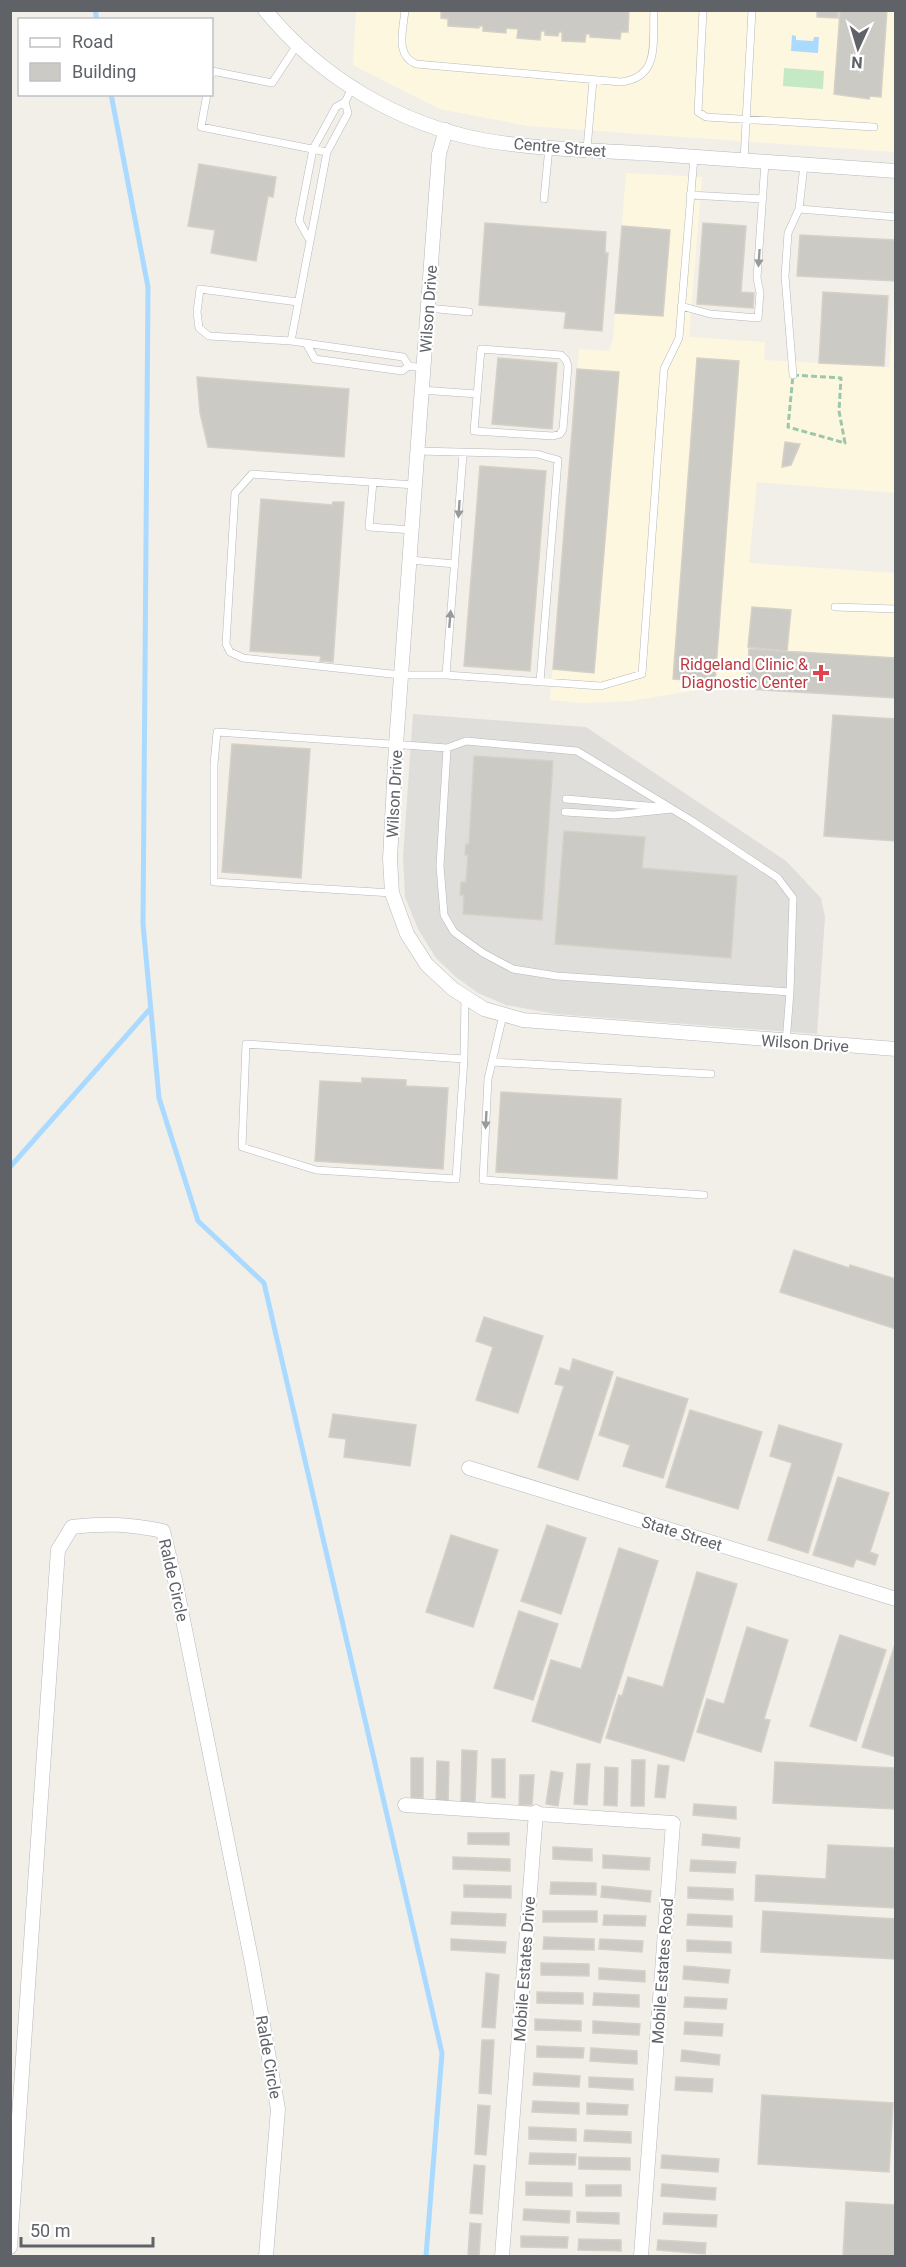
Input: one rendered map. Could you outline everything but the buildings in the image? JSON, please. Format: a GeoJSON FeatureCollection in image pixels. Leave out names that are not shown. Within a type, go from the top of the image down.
{"type":"FeatureCollection","features":[{"type":"Feature","properties":{"kind":"street","name":"Centre Street"},"geometry":{"type":"LineString","coordinates":[[266,10],[283,32],[297,45],[325,70],[352,88],[384,106],[446,130],[484,140],[549,147],[896,171]]}},
{"type":"Feature","properties":{"kind":"street","name":"Wilson Drive"},"geometry":{"type":"LineString","coordinates":[[446,130],[439,154],[396,745],[390,859],[392,893],[407,934],[427,965],[465,998],[484,1009],[523,1020],[896,1049]]}},
{"type":"Feature","properties":{"kind":"street","name":"State Street"},"geometry":{"type":"LineString","coordinates":[[468,1468],[896,1599]]}},
{"type":"Feature","properties":{"kind":"street","name":"Ralde Circle"},"geometry":{"type":"LineString","coordinates":[[10,2247],[58,1550],[72,1527],[130,1524],[163,1531],[176,1580],[252,1964],[278,2109],[266,2256]]}},
{"type":"Feature","properties":{"kind":"street"},"geometry":{"type":"LineString","coordinates":[[405,1805],[536,1812]]}},
{"type":"Feature","properties":{"kind":"street","name":"Mobile Estates Drive"},"geometry":{"type":"LineString","coordinates":[[502,2256],[536,1812]]}},
{"type":"Feature","properties":{"kind":"street","name":"Mobile Estates Road"},"geometry":{"type":"LineString","coordinates":[[536,1812],[673,1823],[641,2256]]}},
{"type":"Feature","properties":{"kind":"lane"},"geometry":{"type":"LineString","coordinates":[[405,10],[402,53],[407,60],[416,64],[621,82],[633,81],[644,74],[651,65],[654,10]]}},
{"type":"Feature","properties":{"kind":"lane"},"geometry":{"type":"LineString","coordinates":[[704,10],[698,112],[706,117],[874,127]]}},
{"type":"Feature","properties":{"kind":"lane"},"geometry":{"type":"LineString","coordinates":[[744,160],[752,10]]}},
{"type":"Feature","properties":{"kind":"lane"},"geometry":{"type":"LineString","coordinates":[[213,71],[272,83],[297,45]]}},
{"type":"Feature","properties":{"kind":"lane"},"geometry":{"type":"LineString","coordinates":[[587,149],[593,80]]}},
{"type":"Feature","properties":{"kind":"lane"},"geometry":{"type":"LineString","coordinates":[[309,239],[299,221],[314,149],[336,107],[345,102],[352,88]]}},
{"type":"Feature","properties":{"kind":"lane"},"geometry":{"type":"LineString","coordinates":[[207,96],[201,127],[327,152]]}},
{"type":"Feature","properties":{"kind":"lane"},"geometry":{"type":"LineString","coordinates":[[291,342],[327,152],[348,113],[345,102]]}},
{"type":"Feature","properties":{"kind":"lane"},"geometry":{"type":"LineString","coordinates":[[544,199],[549,147]]}},
{"type":"Feature","properties":{"kind":"lane"},"geometry":{"type":"LineString","coordinates":[[415,484],[252,474],[235,493],[226,644],[230,652],[243,658],[401,675],[446,675],[601,686],[642,674],[664,369],[679,338],[694,157]]}},
{"type":"Feature","properties":{"kind":"lane"},"geometry":{"type":"LineString","coordinates":[[681,306],[710,314],[758,318],[760,293],[757,278],[765,162]]}},
{"type":"Feature","properties":{"kind":"lane"},"geometry":{"type":"LineString","coordinates":[[793,375],[784,276],[788,233],[799,209],[804,165]]}},
{"type":"Feature","properties":{"kind":"lane"},"geometry":{"type":"LineString","coordinates":[[690,195],[762,200]]}},
{"type":"Feature","properties":{"kind":"lane"},"geometry":{"type":"LineString","coordinates":[[799,209],[896,217]]}},
{"type":"Feature","properties":{"kind":"lane"},"geometry":{"type":"LineString","coordinates":[[298,302],[200,289],[197,312],[199,328],[209,336],[306,343],[403,357],[408,366]]}},
{"type":"Feature","properties":{"kind":"lane"},"geometry":{"type":"LineString","coordinates":[[428,308],[469,312]]}},
{"type":"Feature","properties":{"kind":"lane"},"geometry":{"type":"LineString","coordinates":[[306,343],[315,360],[402,371],[408,366],[423,368]]}},
{"type":"Feature","properties":{"kind":"lane"},"geometry":{"type":"LineString","coordinates":[[481,349],[561,355],[566,360],[568,366],[560,434],[553,436],[474,431],[477,394],[481,349]]}},
{"type":"Feature","properties":{"kind":"lane"},"geometry":{"type":"LineString","coordinates":[[359,365],[360,351]]}},
{"type":"Feature","properties":{"kind":"lane"},"geometry":{"type":"LineString","coordinates":[[422,390],[477,394]]}},
{"type":"Feature","properties":{"kind":"lane"},"geometry":{"type":"LineString","coordinates":[[417,451],[463,454],[503,452],[537,454],[558,460],[540,682]]}},
{"type":"Feature","properties":{"kind":"lane"},"geometry":{"type":"LineString","coordinates":[[446,675],[463,454]]}},
{"type":"Feature","properties":{"kind":"lane"},"geometry":{"type":"LineString","coordinates":[[373,482],[369,527],[412,530]]}},
{"type":"Feature","properties":{"kind":"lane"},"geometry":{"type":"LineString","coordinates":[[410,560],[455,564]]}},
{"type":"Feature","properties":{"kind":"lane"},"geometry":{"type":"LineString","coordinates":[[835,607],[896,609]]}},
{"type":"Feature","properties":{"kind":"lane"},"geometry":{"type":"LineString","coordinates":[[392,893],[214,882],[214,764],[217,732],[447,748],[466,741],[577,751],[778,878],[793,898],[786,1041]]}},
{"type":"Feature","properties":{"kind":"lane"},"geometry":{"type":"LineString","coordinates":[[447,748],[440,866],[444,915],[454,932],[483,953],[513,969],[557,976],[790,992]]}},
{"type":"Feature","properties":{"kind":"lane"},"geometry":{"type":"LineString","coordinates":[[566,800],[672,809]]}},
{"type":"Feature","properties":{"kind":"lane"},"geometry":{"type":"LineString","coordinates":[[565,812],[614,815],[672,809]]}},
{"type":"Feature","properties":{"kind":"lane"},"geometry":{"type":"LineString","coordinates":[[464,1059],[246,1044],[242,1147],[316,1170],[456,1179],[464,1059],[465,998]]}},
{"type":"Feature","properties":{"kind":"lane"},"geometry":{"type":"LineString","coordinates":[[503,1015],[488,1079],[483,1180],[704,1195]]}},
{"type":"Feature","properties":{"kind":"lane"},"geometry":{"type":"LineString","coordinates":[[492,1062],[711,1074]]}},
{"type":"Feature","properties":{"kind":"path"},"geometry":{"type":"LineString","coordinates":[[793,375],[841,378],[839,411],[845,443],[788,427],[793,375]]}},
{"type":"Feature","properties":{"kind":"shaded area"},"geometry":{"type":"Polygon","coordinates":[[[356,11],[895,11],[895,152],[528,126],[440,109],[353,65],[356,11]]]}},
{"type":"Feature","properties":{"kind":"shaded area"},"geometry":{"type":"Polygon","coordinates":[[[626,173],[702,177],[689,337],[765,342],[764,360],[889,367],[895,291],[895,493],[757,482],[749,563],[895,573],[895,698],[715,687],[631,701],[582,703],[550,700],[579,349],[609,351],[613,339],[626,173]]]}},
{"type":"Feature","properties":{"kind":"shaded area"},"geometry":{"type":"Polygon","coordinates":[[[413,714],[586,727],[786,861],[821,898],[825,917],[817,1034],[555,1014],[506,1005],[478,993],[456,977],[436,958],[418,929],[405,897],[403,857],[413,714]]]}},
{"type":"Feature","properties":{"kind":"green space"},"geometry":{"type":"Polygon","coordinates":[[[784,68],[824,71],[823,89],[783,86],[784,68]]]}},
{"type":"Feature","properties":{"kind":"water"},"geometry":{"type":"Polygon","coordinates":[[[792,35],[796,36],[796,40],[813,41],[814,37],[819,37],[818,53],[791,51],[792,35]]]}},
{"type":"Feature","properties":{"kind":"waterway"},"geometry":{"type":"LineString","coordinates":[[95,10],[97,18]]}},
{"type":"Feature","properties":{"kind":"waterway"},"geometry":{"type":"LineString","coordinates":[[111,96],[148,287],[143,924],[159,1098],[198,1221],[264,1283],[442,2053],[426,2256]]}},
{"type":"Feature","properties":{"kind":"waterway"},"geometry":{"type":"LineString","coordinates":[[10,1167],[150,1009]]}},
{"type":"Feature","properties":{"kind":"place","name":"Ridgeland Clinic & Diagnostic Center"},"geometry":{"type":"Point","coordinates":[821,673]}}]}
